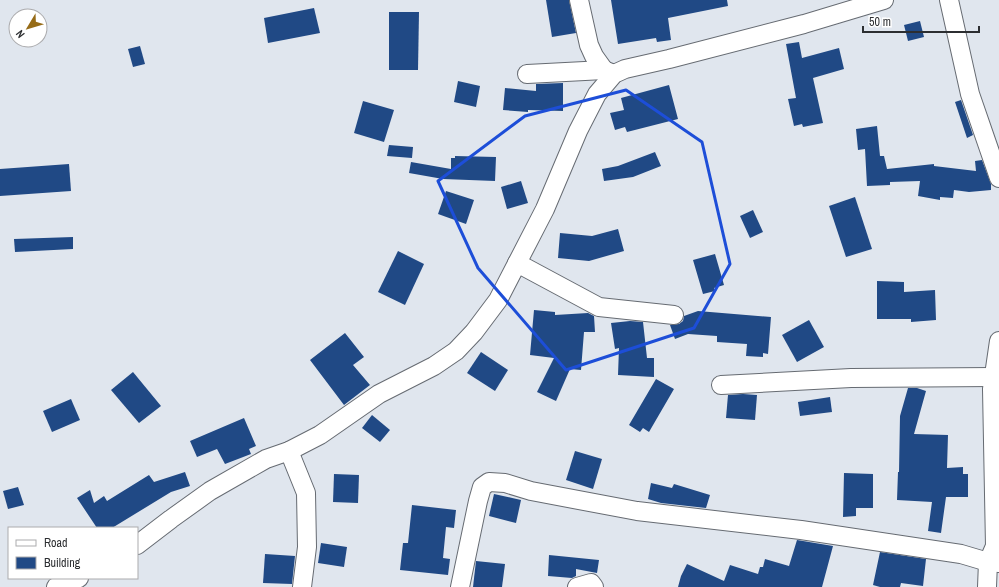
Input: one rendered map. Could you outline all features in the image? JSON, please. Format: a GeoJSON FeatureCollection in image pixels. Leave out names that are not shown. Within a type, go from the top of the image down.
{"type":"FeatureCollection","features":[{"type":"Feature","properties":{"kind":"street"},"geometry":{"type":"LineString","coordinates":[[138,544],[210,491],[266,460],[289,451],[320,435],[379,394],[434,366],[456,351],[488,315],[498,300],[545,209],[578,131],[597,94],[609,78],[609,72],[594,56],[589,45],[579,0]]}},
{"type":"Feature","properties":{"kind":"street"},"geometry":{"type":"LineString","coordinates":[[527,74],[609,72],[625,69],[804,24],[884,0]]}},
{"type":"Feature","properties":{"kind":"street"},"geometry":{"type":"LineString","coordinates":[[949,0],[970,94],[994,149],[999,178]]}},
{"type":"Feature","properties":{"kind":"street"},"geometry":{"type":"LineString","coordinates":[[517,263],[599,307],[674,315]]}},
{"type":"Feature","properties":{"kind":"street"},"geometry":{"type":"LineString","coordinates":[[987,587],[994,563],[995,546],[992,389],[999,341]]}},
{"type":"Feature","properties":{"kind":"street"},"geometry":{"type":"LineString","coordinates":[[721,385],[851,378],[994,377]]}},
{"type":"Feature","properties":{"kind":"street"},"geometry":{"type":"LineString","coordinates":[[289,451],[306,493],[307,547],[302,587]]}},
{"type":"Feature","properties":{"kind":"street"},"geometry":{"type":"LineString","coordinates":[[460,587],[478,501],[482,487],[489,482],[637,511],[816,532],[961,554],[994,563]]}},
{"type":"Feature","properties":{"kind":"street"},"geometry":{"type":"LineString","coordinates":[[56,587],[76,579]]}},
{"type":"Feature","properties":{"kind":"street"},"geometry":{"type":"LineString","coordinates":[[577,587],[591,583],[594,587]]}},
{"type":"Feature","properties":{"kind":"highlighted area"},"geometry":{"type":"Polygon","coordinates":[[[626,90],[702,142],[730,264],[694,328],[566,370],[478,268],[438,181],[525,116],[626,90]]]}},
{"type":"Feature","properties":{"kind":"building"},"geometry":{"type":"Polygon","coordinates":[[[546,0],[569,0],[576,33],[552,37],[546,0]]]}},
{"type":"Feature","properties":{"kind":"building"},"geometry":{"type":"Polygon","coordinates":[[[611,0],[727,0],[728,6],[668,18],[671,40],[657,42],[656,38],[618,44],[611,0]]]}},
{"type":"Feature","properties":{"kind":"building"},"geometry":{"type":"Polygon","coordinates":[[[314,8],[320,33],[268,43],[264,18],[314,8]]]}},
{"type":"Feature","properties":{"kind":"building"},"geometry":{"type":"Polygon","coordinates":[[[389,12],[419,12],[418,70],[389,70],[389,12]]]}},
{"type":"Feature","properties":{"kind":"building"},"geometry":{"type":"Polygon","coordinates":[[[920,21],[924,37],[908,41],[904,25],[920,21]]]}},
{"type":"Feature","properties":{"kind":"building"},"geometry":{"type":"Polygon","coordinates":[[[799,42],[802,58],[839,48],[844,69],[813,78],[823,123],[803,127],[802,124],[794,126],[788,99],[796,98],[786,44],[799,42]]]}},
{"type":"Feature","properties":{"kind":"building"},"geometry":{"type":"Polygon","coordinates":[[[140,46],[145,64],[133,67],[128,49],[140,46]]]}},
{"type":"Feature","properties":{"kind":"building"},"geometry":{"type":"Polygon","coordinates":[[[458,81],[480,86],[476,107],[454,102],[458,81]]]}},
{"type":"Feature","properties":{"kind":"building"},"geometry":{"type":"Polygon","coordinates":[[[563,83],[563,111],[528,110],[528,112],[503,110],[505,88],[536,91],[536,84],[563,83]]]}},
{"type":"Feature","properties":{"kind":"building"},"geometry":{"type":"Polygon","coordinates":[[[669,85],[678,119],[627,132],[625,127],[615,130],[610,113],[624,110],[621,98],[669,85]]]}},
{"type":"Feature","properties":{"kind":"building"},"geometry":{"type":"Polygon","coordinates":[[[961,100],[973,135],[967,138],[955,102],[961,100]]]}},
{"type":"Feature","properties":{"kind":"building"},"geometry":{"type":"Polygon","coordinates":[[[363,101],[394,110],[384,142],[354,133],[363,101]]]}},
{"type":"Feature","properties":{"kind":"building"},"geometry":{"type":"Polygon","coordinates":[[[877,126],[880,156],[884,156],[887,169],[934,164],[934,166],[976,171],[975,161],[982,160],[991,184],[991,190],[969,192],[954,190],[953,198],[940,197],[940,200],[918,196],[920,181],[890,182],[890,185],[867,186],[865,149],[858,150],[856,129],[877,126]]]}},
{"type":"Feature","properties":{"kind":"building"},"geometry":{"type":"Polygon","coordinates":[[[389,145],[413,147],[412,158],[387,156],[389,145]]]}},
{"type":"Feature","properties":{"kind":"building"},"geometry":{"type":"Polygon","coordinates":[[[655,152],[661,166],[633,177],[604,181],[602,169],[618,166],[655,152]]]}},
{"type":"Feature","properties":{"kind":"building"},"geometry":{"type":"Polygon","coordinates":[[[455,156],[496,157],[495,181],[443,179],[409,173],[411,162],[451,169],[451,158],[455,158],[455,156]]]}},
{"type":"Feature","properties":{"kind":"building"},"geometry":{"type":"Polygon","coordinates":[[[69,164],[71,191],[0,196],[0,169],[69,164]]]}},
{"type":"Feature","properties":{"kind":"building"},"geometry":{"type":"Polygon","coordinates":[[[521,181],[528,203],[507,209],[501,187],[521,181]]]}},
{"type":"Feature","properties":{"kind":"building"},"geometry":{"type":"Polygon","coordinates":[[[446,191],[474,200],[466,224],[438,214],[446,191]]]}},
{"type":"Feature","properties":{"kind":"building"},"geometry":{"type":"Polygon","coordinates":[[[855,197],[872,249],[846,257],[829,206],[855,197]]]}},
{"type":"Feature","properties":{"kind":"building"},"geometry":{"type":"Polygon","coordinates":[[[753,210],[763,232],[750,238],[740,216],[753,210]]]}},
{"type":"Feature","properties":{"kind":"building"},"geometry":{"type":"Polygon","coordinates":[[[618,229],[624,251],[589,261],[558,258],[560,233],[592,236],[618,229]]]}},
{"type":"Feature","properties":{"kind":"building"},"geometry":{"type":"Polygon","coordinates":[[[73,237],[73,249],[15,252],[14,239],[73,237]]]}},
{"type":"Feature","properties":{"kind":"building"},"geometry":{"type":"Polygon","coordinates":[[[398,251],[424,264],[405,305],[378,292],[398,251]]]}},
{"type":"Feature","properties":{"kind":"building"},"geometry":{"type":"Polygon","coordinates":[[[715,254],[724,285],[714,288],[715,291],[703,294],[693,260],[715,254]]]}},
{"type":"Feature","properties":{"kind":"building"},"geometry":{"type":"Polygon","coordinates":[[[877,281],[904,282],[904,292],[935,290],[936,320],[911,322],[911,319],[877,319],[877,281]]]}},
{"type":"Feature","properties":{"kind":"building"},"geometry":{"type":"Polygon","coordinates":[[[534,310],[555,312],[555,315],[588,313],[594,316],[595,332],[584,332],[581,370],[570,369],[556,401],[537,392],[554,358],[530,355],[534,310]]]}},
{"type":"Feature","properties":{"kind":"building"},"geometry":{"type":"Polygon","coordinates":[[[698,311],[771,317],[768,354],[763,353],[763,357],[746,356],[747,344],[717,342],[717,336],[688,334],[675,339],[670,325],[679,324],[683,321],[684,316],[698,311]]]}},
{"type":"Feature","properties":{"kind":"building"},"geometry":{"type":"Polygon","coordinates":[[[809,320],[824,347],[797,362],[782,335],[809,320]]]}},
{"type":"Feature","properties":{"kind":"building"},"geometry":{"type":"Polygon","coordinates":[[[630,321],[643,322],[647,358],[654,358],[654,377],[618,375],[619,348],[615,349],[611,323],[630,321]]]}},
{"type":"Feature","properties":{"kind":"building"},"geometry":{"type":"Polygon","coordinates":[[[345,333],[364,357],[353,365],[370,385],[344,405],[310,360],[345,333]]]}},
{"type":"Feature","properties":{"kind":"building"},"geometry":{"type":"Polygon","coordinates":[[[481,352],[508,370],[495,391],[467,373],[481,352]]]}},
{"type":"Feature","properties":{"kind":"building"},"geometry":{"type":"Polygon","coordinates":[[[133,372],[161,406],[139,423],[111,390],[133,372]]]}},
{"type":"Feature","properties":{"kind":"building"},"geometry":{"type":"Polygon","coordinates":[[[656,379],[674,389],[649,432],[643,428],[640,432],[629,425],[656,379]]]}},
{"type":"Feature","properties":{"kind":"building"},"geometry":{"type":"Polygon","coordinates":[[[908,388],[917,388],[926,391],[914,434],[948,435],[947,468],[963,467],[963,474],[968,474],[968,497],[946,497],[941,533],[928,531],[932,502],[897,500],[900,416],[908,388]]]}},
{"type":"Feature","properties":{"kind":"building"},"geometry":{"type":"Polygon","coordinates":[[[728,395],[757,395],[755,420],[726,418],[728,395]]]}},
{"type":"Feature","properties":{"kind":"building"},"geometry":{"type":"Polygon","coordinates":[[[830,397],[832,412],[800,416],[798,402],[830,397]]]}},
{"type":"Feature","properties":{"kind":"building"},"geometry":{"type":"Polygon","coordinates":[[[71,399],[80,420],[52,432],[43,411],[71,399]]]}},
{"type":"Feature","properties":{"kind":"building"},"geometry":{"type":"Polygon","coordinates":[[[372,415],[390,430],[380,442],[362,428],[372,415]]]}},
{"type":"Feature","properties":{"kind":"building"},"geometry":{"type":"Polygon","coordinates":[[[244,418],[256,446],[249,449],[251,454],[225,464],[217,449],[197,457],[190,441],[244,418]]]}},
{"type":"Feature","properties":{"kind":"building"},"geometry":{"type":"Polygon","coordinates":[[[575,451],[602,459],[593,489],[566,480],[575,451]]]}},
{"type":"Feature","properties":{"kind":"building"},"geometry":{"type":"Polygon","coordinates":[[[185,472],[190,486],[171,492],[114,527],[96,527],[77,498],[90,490],[94,503],[104,496],[107,501],[149,475],[154,482],[185,472]]]}},
{"type":"Feature","properties":{"kind":"building"},"geometry":{"type":"Polygon","coordinates":[[[844,473],[873,474],[873,508],[856,508],[856,516],[843,517],[844,473]]]}},
{"type":"Feature","properties":{"kind":"building"},"geometry":{"type":"Polygon","coordinates":[[[334,474],[359,475],[358,503],[333,502],[334,474]]]}},
{"type":"Feature","properties":{"kind":"building"},"geometry":{"type":"Polygon","coordinates":[[[651,483],[672,488],[674,484],[710,495],[706,508],[661,503],[648,499],[651,483]]]}},
{"type":"Feature","properties":{"kind":"building"},"geometry":{"type":"Polygon","coordinates":[[[18,487],[24,505],[8,509],[3,491],[18,487]]]}},
{"type":"Feature","properties":{"kind":"building"},"geometry":{"type":"Polygon","coordinates":[[[494,494],[521,500],[516,523],[489,516],[494,494]]]}},
{"type":"Feature","properties":{"kind":"building"},"geometry":{"type":"Polygon","coordinates":[[[412,505],[456,510],[454,528],[446,527],[443,558],[450,559],[448,575],[400,570],[403,543],[408,543],[412,505]]]}},
{"type":"Feature","properties":{"kind":"building"},"geometry":{"type":"Polygon","coordinates":[[[797,540],[833,546],[822,587],[678,587],[681,576],[687,564],[724,581],[730,565],[758,574],[760,567],[763,567],[765,559],[789,566],[797,540]]]}},
{"type":"Feature","properties":{"kind":"building"},"geometry":{"type":"Polygon","coordinates":[[[321,543],[347,547],[344,567],[318,563],[321,543]]]}},
{"type":"Feature","properties":{"kind":"building"},"geometry":{"type":"Polygon","coordinates":[[[880,552],[926,559],[923,586],[901,583],[900,587],[880,587],[873,585],[880,552]]]}},
{"type":"Feature","properties":{"kind":"building"},"geometry":{"type":"Polygon","coordinates":[[[265,554],[295,556],[292,584],[263,583],[265,554]]]}},
{"type":"Feature","properties":{"kind":"building"},"geometry":{"type":"Polygon","coordinates":[[[549,555],[599,560],[597,573],[576,569],[576,576],[572,578],[548,576],[549,555]]]}},
{"type":"Feature","properties":{"kind":"building"},"geometry":{"type":"Polygon","coordinates":[[[476,561],[505,564],[502,587],[473,587],[476,561]]]}}]}
